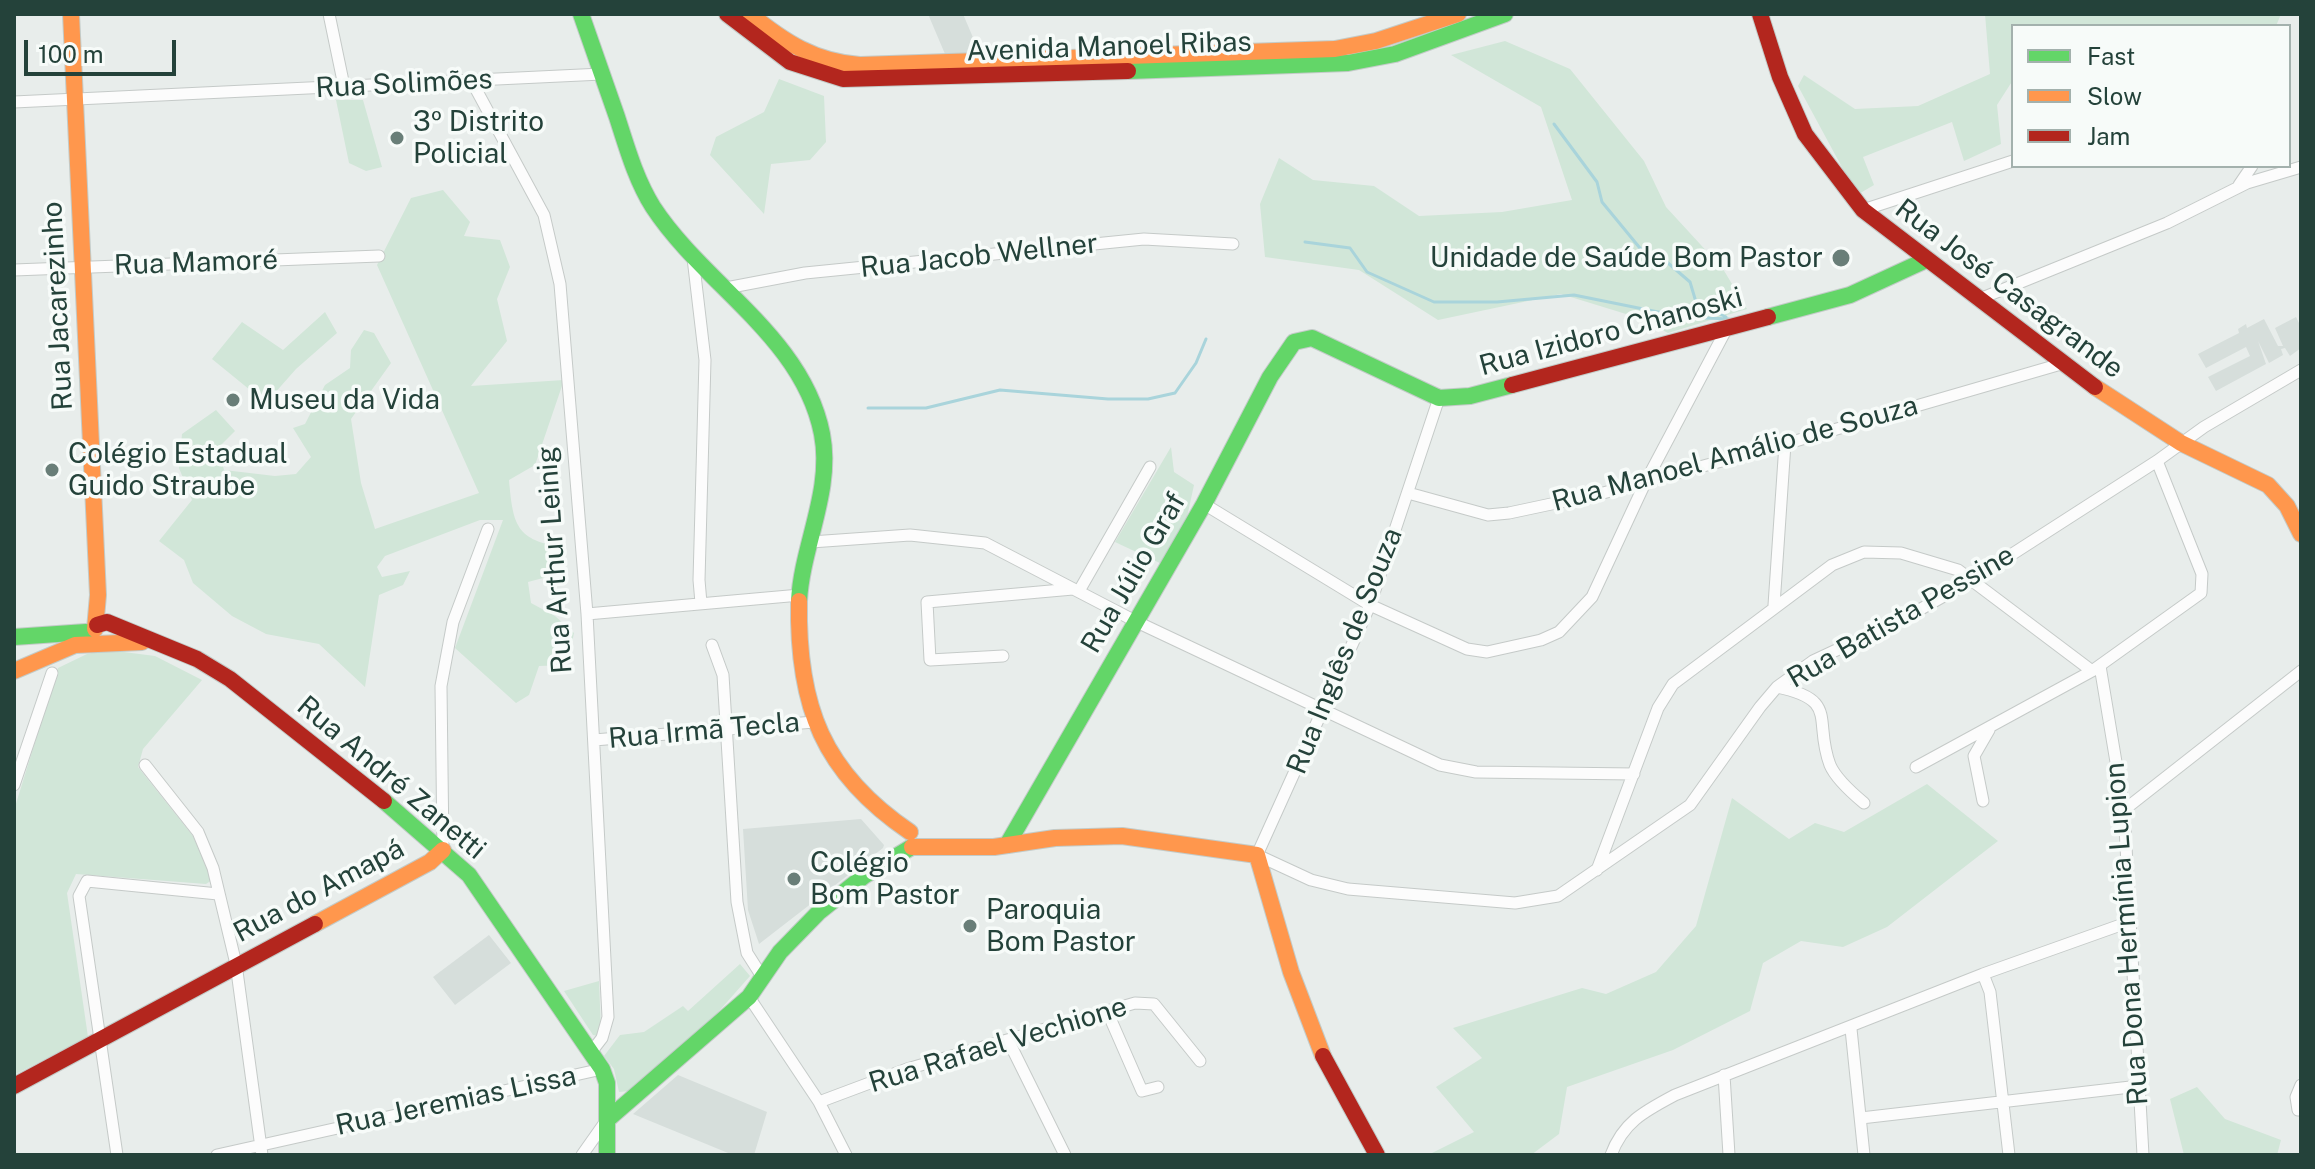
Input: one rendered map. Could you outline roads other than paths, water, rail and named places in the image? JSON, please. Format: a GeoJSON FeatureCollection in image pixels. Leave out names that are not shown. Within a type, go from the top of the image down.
{"type":"FeatureCollection","features":[{"type":"Feature","properties":{"kind":"street","name":"Rua Jacarezinho"},"geometry":{"type":"LineString","coordinates":[[71,14],[98,595],[103,629]]}},
{"type":"Feature","properties":{"kind":"street"},"geometry":{"type":"LineString","coordinates":[[329,14],[344,86]]}},
{"type":"Feature","properties":{"kind":"street"},"geometry":{"type":"LineString","coordinates":[[581,14],[647,198],[789,363],[816,412],[823,459],[821,496],[800,595],[802,657],[814,722],[843,778],[908,840],[969,847],[1055,838],[1122,836],[1257,855],[1290,974],[1310,1028],[1329,1073],[1377,1155]]}},
{"type":"Feature","properties":{"kind":"street","name":"Avenida Manoel Ribas"},"geometry":{"type":"LineString","coordinates":[[727,14],[786,63],[822,77],[866,80],[1003,68]]}},
{"type":"Feature","properties":{"kind":"street","name":"Avenida Manoel Ribas"},"geometry":{"type":"LineString","coordinates":[[750,14],[797,51],[833,63],[1003,68],[1285,67],[1380,58],[1505,14]]}},
{"type":"Feature","properties":{"kind":"street","name":"Avenida Manoel Ribas"},"geometry":{"type":"LineString","coordinates":[[1044,67],[1308,50],[1376,41],[1458,14]]}},
{"type":"Feature","properties":{"kind":"street","name":"Rua José Casagrande"},"geometry":{"type":"LineString","coordinates":[[1760,15],[1780,77],[1805,134],[1826,166],[1863,210],[2061,364],[2126,410],[2181,443],[2268,485],[2287,506],[2301,534]]}},
{"type":"Feature","properties":{"kind":"street"},"geometry":{"type":"LineString","coordinates":[[1285,67],[1287,61],[1308,50]]}},
{"type":"Feature","properties":{"kind":"street","name":"Rua Solimões"},"geometry":{"type":"LineString","coordinates":[[14,102],[602,74]]}},
{"type":"Feature","properties":{"kind":"street","name":"Rua Arthur Leinig"},"geometry":{"type":"LineString","coordinates":[[471,80],[544,215],[560,284],[587,614],[608,1017],[602,1038],[592,1051]]}},
{"type":"Feature","properties":{"kind":"street"},"geometry":{"type":"LineString","coordinates":[[1863,210],[2011,162]]}},
{"type":"Feature","properties":{"kind":"street"},"geometry":{"type":"LineString","coordinates":[[2237,187],[2251,168]]}},
{"type":"Feature","properties":{"kind":"street"},"geometry":{"type":"LineString","coordinates":[[1977,300],[2167,223],[2237,187],[2287,168]]}},
{"type":"Feature","properties":{"kind":"street","name":"Rua Jacob Wellner"},"geometry":{"type":"LineString","coordinates":[[726,288],[805,273],[1144,239],[1233,244]]}},
{"type":"Feature","properties":{"kind":"street"},"geometry":{"type":"LineString","coordinates":[[693,254],[705,360],[701,603]]}},
{"type":"Feature","properties":{"kind":"street","name":"Rua Mamoré"},"geometry":{"type":"LineString","coordinates":[[14,270],[379,256]]}},
{"type":"Feature","properties":{"kind":"street","name":"Rua Izidoro Chanoski"},"geometry":{"type":"LineString","coordinates":[[1439,398],[1470,396],[1850,295],[1926,260]]}},
{"type":"Feature","properties":{"kind":"street"},"geometry":{"type":"LineString","coordinates":[[1204,504],[1370,605],[1467,649],[1487,652],[1515,647],[1559,632],[1592,597],[1646,481],[1727,328]]}},
{"type":"Feature","properties":{"kind":"street","name":"Rua Júlio Graf"},"geometry":{"type":"LineString","coordinates":[[1007,845],[1204,504],[1270,377],[1294,342],[1312,338],[1439,398]]}},
{"type":"Feature","properties":{"kind":"street","name":"Rua Manoel Amálio de Souza"},"geometry":{"type":"LineString","coordinates":[[1408,493],[1488,515],[1509,513],[1785,444],[2061,364]]}},
{"type":"Feature","properties":{"kind":"street","name":"Rua Batista Pessine"},"geometry":{"type":"LineString","coordinates":[[1257,855],[1311,880],[1348,889],[1515,903],[1558,896],[1690,805],[1777,687],[1813,661],[1905,618],[1972,580],[2181,443],[2301,370]]}},
{"type":"Feature","properties":{"kind":"street","name":"Rua Inglês de Souza"},"geometry":{"type":"LineString","coordinates":[[1257,855],[1370,605],[1439,398]]}},
{"type":"Feature","properties":{"kind":"street"},"geometry":{"type":"LineString","coordinates":[[1774,605],[1785,444]]}},
{"type":"Feature","properties":{"kind":"street"},"geometry":{"type":"LineString","coordinates":[[1916,767],[1990,730],[2096,669],[2201,593],[2204,584],[2157,461]]}},
{"type":"Feature","properties":{"kind":"street"},"geometry":{"type":"LineString","coordinates":[[1077,590],[1150,467]]}},
{"type":"Feature","properties":{"kind":"street","name":"Rua do Amapá"},"geometry":{"type":"LineString","coordinates":[[14,1086],[430,862],[443,850],[441,686],[453,622],[488,529]]}},
{"type":"Feature","properties":{"kind":"street"},"geometry":{"type":"LineString","coordinates":[[811,542],[910,535],[985,543],[1137,622],[1325,710],[1403,751],[1440,765],[1476,772],[1634,774]]}},
{"type":"Feature","properties":{"kind":"street"},"geometry":{"type":"LineString","coordinates":[[1596,871],[1658,708],[1673,684],[1774,605],[1832,565],[1864,552],[1901,553],[1958,570],[2096,669]]}},
{"type":"Feature","properties":{"kind":"street"},"geometry":{"type":"LineString","coordinates":[[1003,656],[930,660],[927,602],[1077,590]]}},
{"type":"Feature","properties":{"kind":"street"},"geometry":{"type":"LineString","coordinates":[[587,614],[800,595]]}},
{"type":"Feature","properties":{"kind":"street"},"geometry":{"type":"LineString","coordinates":[[14,637],[76,634],[103,629]]}},
{"type":"Feature","properties":{"kind":"street"},"geometry":{"type":"LineString","coordinates":[[14,671],[103,629]]}},
{"type":"Feature","properties":{"kind":"street","name":"Rua André Zanetti"},"geometry":{"type":"LineString","coordinates":[[103,629],[160,644],[197,659],[230,679],[443,850],[489,899],[592,1051],[607,1083],[607,1120]]}},
{"type":"Feature","properties":{"kind":"street"},"geometry":{"type":"LineString","coordinates":[[712,645],[723,675],[737,902],[747,953],[761,975]]}},
{"type":"Feature","properties":{"kind":"street","name":"Rua Dona Hermínia Lupion"},"geometry":{"type":"LineString","coordinates":[[2096,669],[2124,810],[2143,1155]]}},
{"type":"Feature","properties":{"kind":"street"},"geometry":{"type":"LineString","coordinates":[[2124,810],[2301,671]]}},
{"type":"Feature","properties":{"kind":"street"},"geometry":{"type":"LineString","coordinates":[[14,785],[52,673]]}},
{"type":"Feature","properties":{"kind":"street"},"geometry":{"type":"LineString","coordinates":[[1777,687],[1800,692],[1816,701],[1824,718],[1831,766],[1864,803]]}},
{"type":"Feature","properties":{"kind":"street","name":"Rua Irmã Tecla"},"geometry":{"type":"LineString","coordinates":[[594,740],[814,722]]}},
{"type":"Feature","properties":{"kind":"street"},"geometry":{"type":"LineString","coordinates":[[1983,801],[1974,756],[1990,730]]}},
{"type":"Feature","properties":{"kind":"street"},"geometry":{"type":"LineString","coordinates":[[145,765],[198,832],[213,868],[236,964],[261,1150]]}},
{"type":"Feature","properties":{"kind":"street"},"geometry":{"type":"LineString","coordinates":[[582,1155],[607,1120],[749,997],[761,975],[815,918],[908,840]]}},
{"type":"Feature","properties":{"kind":"street"},"geometry":{"type":"LineString","coordinates":[[117,1155],[79,896],[87,881],[218,894]]}},
{"type":"Feature","properties":{"kind":"street"},"geometry":{"type":"LineString","coordinates":[[1611,1155],[1623,1128],[1637,1115],[1724,1075],[1851,1029],[1983,974],[2129,922]]}},
{"type":"Feature","properties":{"kind":"street"},"geometry":{"type":"LineString","coordinates":[[1983,974],[1990,992],[2009,1155]]}},
{"type":"Feature","properties":{"kind":"street"},"geometry":{"type":"LineString","coordinates":[[749,997],[819,1102],[846,1155]]}},
{"type":"Feature","properties":{"kind":"street","name":"Rua Rafael Vechione"},"geometry":{"type":"LineString","coordinates":[[819,1102],[907,1069],[1009,1042],[1135,1003],[1154,1004],[1200,1061]]}},
{"type":"Feature","properties":{"kind":"street"},"geometry":{"type":"LineString","coordinates":[[1107,1011],[1139,1087],[1147,1092],[1158,1087]]}},
{"type":"Feature","properties":{"kind":"street"},"geometry":{"type":"LineString","coordinates":[[1851,1029],[1864,1155]]}},
{"type":"Feature","properties":{"kind":"street"},"geometry":{"type":"LineString","coordinates":[[1009,1042],[1065,1155]]}},
{"type":"Feature","properties":{"kind":"street","name":"Rua Jeremias Lissa"},"geometry":{"type":"LineString","coordinates":[[217,1155],[261,1150],[602,1069]]}},
{"type":"Feature","properties":{"kind":"street"},"geometry":{"type":"LineString","coordinates":[[1724,1075],[1729,1155]]}},
{"type":"Feature","properties":{"kind":"street"},"geometry":{"type":"LineString","coordinates":[[2298,1110],[2296,1097],[2301,1085]]}},
{"type":"Feature","properties":{"kind":"street"},"geometry":{"type":"LineString","coordinates":[[1861,1118],[2139,1086]]}},
{"type":"Feature","properties":{"kind":"street"},"geometry":{"type":"LineString","coordinates":[[607,1120],[607,1155]]}},
{"type":"Feature","properties":{"kind":"waterway"},"geometry":{"type":"LineString","coordinates":[[1554,124],[1597,182],[1602,202],[1644,253],[1668,263],[1690,282],[1696,302],[1726,317]]}},
{"type":"Feature","properties":{"kind":"waterway"},"geometry":{"type":"LineString","coordinates":[[1305,242],[1350,248],[1367,272],[1434,302],[1497,302],[1574,295],[1683,317],[1729,319]]}},
{"type":"Feature","properties":{"kind":"waterway"},"geometry":{"type":"LineString","coordinates":[[868,408],[926,408],[1000,390],[1108,399],[1148,399],[1175,393],[1196,363],[1206,339]]}},
{"type":"Feature","properties":{"kind":"place","name":"3º Distrito Policial"},"geometry":{"type":"Point","coordinates":[397,138]}},
{"type":"Feature","properties":{"kind":"place","name":"Unidade de Saúde Bom Pastor"},"geometry":{"type":"Point","coordinates":[1841,258]}},
{"type":"Feature","properties":{"kind":"place","name":"Museu da Vida"},"geometry":{"type":"Point","coordinates":[233,400]}},
{"type":"Feature","properties":{"kind":"place","name":"Colégio Estadual Guido Straube"},"geometry":{"type":"Point","coordinates":[52,470]}},
{"type":"Feature","properties":{"kind":"place","name":"Colégio Bom Pastor"},"geometry":{"type":"Point","coordinates":[794,879]}},
{"type":"Feature","properties":{"kind":"place","name":"Paroquia Bom Pastor"},"geometry":{"type":"Point","coordinates":[970,926]}}]}
